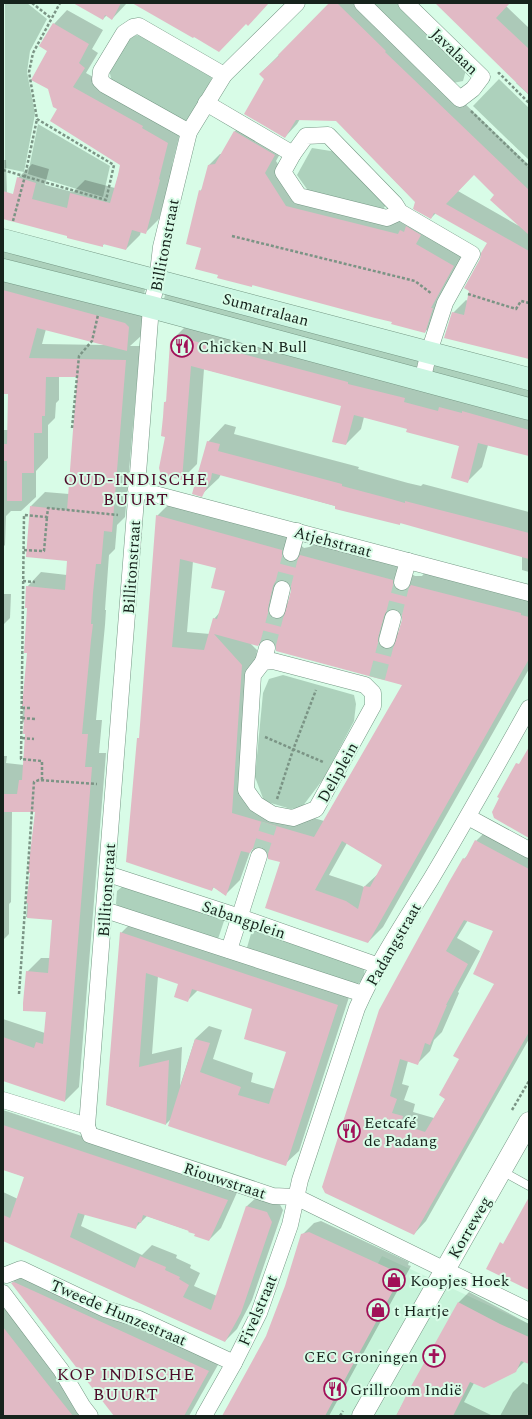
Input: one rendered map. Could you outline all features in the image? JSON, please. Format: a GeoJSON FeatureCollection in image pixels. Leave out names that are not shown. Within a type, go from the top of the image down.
{"type":"FeatureCollection","features":[{"type":"Feature","properties":{"kind":"main road","name":"Sumatralaan"},"geometry":{"type":"LineString","coordinates":[[5,241],[529,379]]}},
{"type":"Feature","properties":{"kind":"main road","name":"Sumatralaan"},"geometry":{"type":"LineString","coordinates":[[3,270],[151,307],[529,409]]}},
{"type":"Feature","properties":{"kind":"street","name":"Billitonstraat"},"geometry":{"type":"LineString","coordinates":[[87,1126],[108,874],[151,307],[157,280],[161,246],[189,132],[206,102],[224,75],[297,3]]}},
{"type":"Feature","properties":{"kind":"street","name":"Javalaan"},"geometry":{"type":"LineString","coordinates":[[362,3],[460,99],[473,89],[482,77],[406,3]]}},
{"type":"Feature","properties":{"kind":"street"},"geometry":{"type":"LineString","coordinates":[[189,132],[105,85],[100,80],[101,71],[124,33],[133,27],[140,26],[224,75]]}},
{"type":"Feature","properties":{"kind":"street"},"geometry":{"type":"LineString","coordinates":[[206,102],[293,154]]}},
{"type":"Feature","properties":{"kind":"street"},"geometry":{"type":"LineString","coordinates":[[400,212],[387,218],[299,196],[284,172],[293,154],[306,136],[328,135],[395,204],[400,212],[472,254],[445,303],[429,352],[422,381]]}},
{"type":"Feature","properties":{"kind":"street","name":"Atjehstraat"},"geometry":{"type":"LineString","coordinates":[[136,489],[529,593]]}},
{"type":"Feature","properties":{"kind":"street"},"geometry":{"type":"LineString","coordinates":[[291,553],[297,531]]}},
{"type":"Feature","properties":{"kind":"street"},"geometry":{"type":"LineString","coordinates":[[402,582],[408,561]]}},
{"type":"Feature","properties":{"kind":"street"},"geometry":{"type":"LineString","coordinates":[[277,610],[282,589]]}},
{"type":"Feature","properties":{"kind":"street"},"geometry":{"type":"LineString","coordinates":[[387,640],[393,618]]}},
{"type":"Feature","properties":{"kind":"street","name":"Deliplein"},"geometry":{"type":"LineString","coordinates":[[265,655],[273,661],[322,674],[365,685],[375,686],[373,706],[316,809],[293,818],[271,819],[256,804],[246,790],[253,675],[265,655]]}},
{"type":"Feature","properties":{"kind":"street","name":"Padangstraat"},"geometry":{"type":"LineString","coordinates":[[296,1197],[305,1165],[363,994],[468,817],[529,708]]}},
{"type":"Feature","properties":{"kind":"street"},"geometry":{"type":"LineString","coordinates":[[468,817],[529,850]]}},
{"type":"Feature","properties":{"kind":"street"},"geometry":{"type":"LineString","coordinates":[[229,950],[259,856]]}},
{"type":"Feature","properties":{"kind":"street","name":"Sabangplein"},"geometry":{"type":"LineString","coordinates":[[108,874],[240,917],[379,966]]}},
{"type":"Feature","properties":{"kind":"street"},"geometry":{"type":"LineString","coordinates":[[105,910],[363,994]]}},
{"type":"Feature","properties":{"kind":"street","name":"Riouwstraat"},"geometry":{"type":"LineString","coordinates":[[3,1100],[87,1126],[90,1135],[273,1196],[296,1197],[529,1311]]}},
{"type":"Feature","properties":{"kind":"street","name":"Korreweg"},"geometry":{"type":"LineString","coordinates":[[362,1416],[529,1122]]}},
{"type":"Feature","properties":{"kind":"street","name":"Fivelstraat"},"geometry":{"type":"LineString","coordinates":[[204,1416],[234,1363],[259,1313],[290,1225],[296,1197]]}},
{"type":"Feature","properties":{"kind":"street","name":"Tweede Hunzestraat"},"geometry":{"type":"LineString","coordinates":[[4,1276],[21,1269],[105,1309],[139,1319],[234,1363]]}},
{"type":"Feature","properties":{"kind":"street"},"geometry":{"type":"LineString","coordinates":[[3,1293],[61,1370],[90,1416]]}},
{"type":"Feature","properties":{"kind":"lane"},"geometry":{"type":"LineString","coordinates":[[501,1171],[529,1186]]}},
{"type":"Feature","properties":{"kind":"path"},"geometry":{"type":"LineString","coordinates":[[32,3],[51,18]]}},
{"type":"Feature","properties":{"kind":"path"},"geometry":{"type":"LineString","coordinates":[[5,241],[25,176],[38,119],[29,72],[33,53],[60,3]]}},
{"type":"Feature","properties":{"kind":"path"},"geometry":{"type":"LineString","coordinates":[[482,77],[499,73],[529,103]]}},
{"type":"Feature","properties":{"kind":"path","name":"Javalaan"},"geometry":{"type":"LineString","coordinates":[[460,99],[529,167]]}},
{"type":"Feature","properties":{"kind":"path"},"geometry":{"type":"LineString","coordinates":[[3,170],[106,200],[114,165],[38,119]]}},
{"type":"Feature","properties":{"kind":"path"},"geometry":{"type":"LineString","coordinates":[[232,236],[414,281],[437,297]]}},
{"type":"Feature","properties":{"kind":"path"},"geometry":{"type":"LineString","coordinates":[[452,290],[516,309],[522,301],[529,303]]}},
{"type":"Feature","properties":{"kind":"path"},"geometry":{"type":"LineString","coordinates":[[72,428],[79,356],[92,341],[103,295]]}},
{"type":"Feature","properties":{"kind":"path"},"geometry":{"type":"LineString","coordinates":[[24,550],[44,551],[48,508],[134,517]]}},
{"type":"Feature","properties":{"kind":"path"},"geometry":{"type":"LineString","coordinates":[[42,780],[42,761],[21,759],[24,515],[47,517]]}},
{"type":"Feature","properties":{"kind":"path"},"geometry":{"type":"LineString","coordinates":[[23,581],[35,582]]}},
{"type":"Feature","properties":{"kind":"path"},"geometry":{"type":"LineString","coordinates":[[271,819],[293,750],[322,674]]}},
{"type":"Feature","properties":{"kind":"path"},"geometry":{"type":"LineString","coordinates":[[22,708],[31,708]]}},
{"type":"Feature","properties":{"kind":"path"},"geometry":{"type":"LineString","coordinates":[[22,718],[34,719]]}},
{"type":"Feature","properties":{"kind":"path"},"geometry":{"type":"LineString","coordinates":[[250,730],[338,769]]}},
{"type":"Feature","properties":{"kind":"path"},"geometry":{"type":"LineString","coordinates":[[22,738],[34,738]]}},
{"type":"Feature","properties":{"kind":"path"},"geometry":{"type":"LineString","coordinates":[[19,994],[34,782],[42,780],[114,786]]}},
{"type":"Feature","properties":{"kind":"shaded area"},"geometry":{"type":"Polygon","coordinates":[[[5,3],[27,3],[47,19],[30,51],[27,72],[35,114],[24,172],[5,168],[5,3]]]}},
{"type":"Feature","properties":{"kind":"shaded area"},"geometry":{"type":"Polygon","coordinates":[[[371,3],[398,3],[466,70],[463,81],[453,83],[371,3]]]}},
{"type":"Feature","properties":{"kind":"shaded area"},"geometry":{"type":"Polygon","coordinates":[[[141,35],[205,70],[212,78],[191,118],[181,123],[112,83],[109,69],[128,36],[141,35]]]}},
{"type":"Feature","properties":{"kind":"shaded area"},"geometry":{"type":"Polygon","coordinates":[[[499,79],[529,108],[529,160],[473,106],[499,79]]]}},
{"type":"Feature","properties":{"kind":"shaded area"},"geometry":{"type":"Polygon","coordinates":[[[38,124],[110,166],[103,197],[28,174],[38,124]]]}},
{"type":"Feature","properties":{"kind":"shaded area"},"geometry":{"type":"Polygon","coordinates":[[[312,148],[337,152],[387,204],[382,210],[309,192],[297,175],[312,148]]]}},
{"type":"Feature","properties":{"kind":"shaded area"},"geometry":{"type":"Polygon","coordinates":[[[3,245],[147,283],[142,301],[3,264],[3,245]]]}},
{"type":"Feature","properties":{"kind":"shaded area"},"geometry":{"type":"Polygon","coordinates":[[[167,288],[420,356],[415,374],[162,306],[167,288]]]}},
{"type":"Feature","properties":{"kind":"shaded area"},"geometry":{"type":"Polygon","coordinates":[[[432,358],[529,384],[529,404],[427,378],[432,358]]]}},
{"type":"Feature","properties":{"kind":"shaded area"},"geometry":{"type":"Polygon","coordinates":[[[283,675],[354,695],[356,704],[354,721],[324,778],[302,807],[291,809],[264,801],[255,777],[263,693],[269,679],[283,675]]]}},
{"type":"Feature","properties":{"kind":"shaded area"},"geometry":{"type":"Polygon","coordinates":[[[123,886],[225,918],[217,942],[120,908],[116,904],[117,891],[123,886]]]}},
{"type":"Feature","properties":{"kind":"shaded area"},"geometry":{"type":"Polygon","coordinates":[[[253,927],[364,968],[364,977],[361,982],[353,987],[246,951],[253,927]]]}},
{"type":"Feature","properties":{"kind":"shaded area"},"geometry":{"type":"Polygon","coordinates":[[[382,1256],[529,1324],[529,1410],[526,1416],[293,1416],[382,1256]]]}},
{"type":"Feature","properties":{"kind":"building"},"geometry":{"type":"Polygon","coordinates":[[[73,3],[121,3],[112,20],[105,15],[103,20],[73,3]]]}},
{"type":"Feature","properties":{"kind":"building"},"geometry":{"type":"Polygon","coordinates":[[[132,3],[269,3],[248,26],[246,24],[219,52],[132,3]]]}},
{"type":"Feature","properties":{"kind":"building"},"geometry":{"type":"Polygon","coordinates":[[[329,3],[337,3],[386,51],[385,52],[529,190],[529,235],[490,200],[494,195],[474,175],[446,204],[529,251],[529,359],[444,338],[452,312],[464,315],[469,291],[464,288],[487,243],[434,213],[431,219],[413,209],[415,202],[336,121],[296,120],[285,138],[244,114],[264,79],[259,74],[279,56],[278,55],[329,3]]]}},
{"type":"Feature","properties":{"kind":"building"},"geometry":{"type":"Polygon","coordinates":[[[435,3],[510,3],[496,18],[529,49],[529,95],[435,3]]]}},
{"type":"Feature","properties":{"kind":"building"},"geometry":{"type":"Polygon","coordinates":[[[53,23],[89,44],[79,63],[85,68],[73,87],[143,126],[142,128],[168,143],[146,234],[132,230],[126,250],[103,244],[103,247],[67,238],[67,236],[3,219],[3,191],[13,194],[17,177],[36,183],[32,199],[67,208],[70,193],[110,203],[118,175],[120,165],[50,121],[57,109],[53,107],[48,89],[31,80],[47,51],[39,46],[53,23]]]}},
{"type":"Feature","properties":{"kind":"building"},"geometry":{"type":"Polygon","coordinates":[[[234,131],[275,155],[265,173],[286,206],[398,234],[400,230],[404,232],[406,226],[421,235],[416,244],[454,266],[431,308],[433,308],[425,333],[391,324],[392,322],[252,285],[252,287],[217,278],[218,275],[195,269],[201,248],[186,244],[199,190],[201,191],[208,165],[215,164],[234,131]]]}},
{"type":"Feature","properties":{"kind":"building"},"geometry":{"type":"Polygon","coordinates":[[[3,290],[125,323],[129,327],[127,351],[37,328],[29,358],[126,360],[112,532],[104,531],[101,564],[96,564],[93,593],[91,624],[93,624],[82,734],[88,734],[85,767],[92,767],[65,1102],[3,1081],[3,1037],[34,1048],[36,1042],[43,1044],[46,1012],[23,1011],[23,1003],[26,971],[48,973],[52,920],[27,918],[28,903],[26,903],[30,873],[28,873],[35,812],[3,812],[3,794],[17,794],[19,780],[22,780],[25,706],[22,706],[27,653],[24,653],[27,608],[25,608],[26,586],[65,590],[67,561],[26,557],[30,506],[67,510],[77,377],[46,377],[45,416],[42,416],[42,433],[34,433],[34,473],[22,473],[22,501],[7,501],[7,461],[3,461],[3,444],[7,444],[8,394],[3,394],[3,290]]]}},
{"type":"Feature","properties":{"kind":"building"},"geometry":{"type":"Polygon","coordinates":[[[175,336],[348,382],[348,384],[405,398],[404,402],[438,411],[439,407],[462,413],[462,411],[529,430],[529,456],[478,443],[468,483],[451,478],[459,446],[406,432],[407,429],[354,415],[346,445],[332,442],[341,406],[191,366],[182,480],[165,476],[160,472],[159,468],[165,437],[161,436],[164,402],[166,402],[170,342],[175,336]]]}},
{"type":"Feature","properties":{"kind":"building"},"geometry":{"type":"Polygon","coordinates":[[[207,441],[220,444],[218,451],[342,484],[342,486],[405,503],[405,501],[529,533],[529,559],[400,523],[400,525],[335,509],[335,506],[212,473],[211,479],[202,497],[192,494],[207,441]]]}},
{"type":"Feature","properties":{"kind":"building"},"geometry":{"type":"Polygon","coordinates":[[[156,515],[282,550],[284,559],[289,562],[297,560],[300,555],[393,580],[395,588],[400,591],[408,589],[411,585],[521,613],[521,615],[529,617],[529,659],[368,943],[265,908],[280,862],[268,859],[266,849],[262,847],[252,849],[250,853],[241,851],[226,896],[213,887],[212,891],[126,862],[137,738],[139,738],[156,515]],[[180,559],[172,647],[204,650],[213,618],[217,619],[225,591],[211,588],[216,568],[180,559]],[[284,580],[275,582],[268,612],[270,617],[280,619],[284,616],[291,586],[284,580]],[[390,609],[386,612],[378,642],[380,646],[385,649],[390,649],[394,646],[402,620],[402,615],[395,609],[390,609]],[[214,634],[242,665],[232,813],[314,837],[402,685],[276,651],[274,642],[269,639],[261,641],[258,646],[214,634]],[[342,841],[315,890],[346,901],[358,909],[364,886],[370,887],[382,865],[342,841]]]}},
{"type":"Feature","properties":{"kind":"building"},"geometry":{"type":"Polygon","coordinates":[[[529,747],[529,838],[494,818],[492,812],[499,798],[497,797],[516,763],[519,764],[529,747]]]}},
{"type":"Feature","properties":{"kind":"building"},"geometry":{"type":"Polygon","coordinates":[[[475,840],[529,869],[529,1032],[414,1235],[325,1193],[322,1187],[379,1010],[449,882],[463,858],[465,859],[475,840]],[[464,920],[446,951],[468,964],[446,1005],[430,1045],[425,1043],[418,1065],[400,1059],[390,1096],[397,1099],[392,1113],[403,1116],[401,1124],[425,1132],[445,1099],[439,1095],[459,1059],[453,1056],[494,984],[473,974],[493,931],[464,920]]]}},
{"type":"Feature","properties":{"kind":"building"},"geometry":{"type":"Polygon","coordinates":[[[120,932],[338,1005],[286,1166],[168,1126],[195,1039],[210,1043],[200,1072],[241,1087],[238,1095],[269,1104],[286,1052],[244,1039],[252,1009],[192,989],[188,1002],[174,997],[178,984],[146,973],[139,1067],[169,1060],[166,1125],[106,1105],[120,932]]]}},
{"type":"Feature","properties":{"kind":"building"},"geometry":{"type":"Polygon","coordinates":[[[3,1125],[228,1200],[209,1241],[194,1236],[195,1234],[188,1232],[189,1231],[143,1215],[141,1223],[138,1222],[136,1229],[78,1213],[70,1237],[135,1268],[140,1256],[166,1267],[165,1270],[180,1277],[179,1279],[189,1285],[183,1297],[211,1310],[246,1206],[267,1212],[272,1222],[241,1313],[225,1342],[3,1241],[3,1215],[10,1218],[24,1177],[3,1170],[3,1125]]]}},
{"type":"Feature","properties":{"kind":"building"},"geometry":{"type":"Polygon","coordinates":[[[529,1197],[529,1290],[486,1269],[500,1242],[503,1244],[529,1197]]]}},
{"type":"Feature","properties":{"kind":"building"},"geometry":{"type":"Polygon","coordinates":[[[309,1232],[399,1273],[397,1276],[400,1278],[325,1416],[222,1416],[266,1336],[285,1286],[301,1234],[309,1232]]]}},
{"type":"Feature","properties":{"kind":"building"},"geometry":{"type":"Polygon","coordinates":[[[14,1282],[209,1371],[184,1416],[114,1416],[11,1283],[14,1282]]]}},
{"type":"Feature","properties":{"kind":"building"},"geometry":{"type":"Polygon","coordinates":[[[458,1302],[529,1337],[529,1364],[521,1361],[516,1372],[484,1388],[470,1382],[453,1416],[396,1416],[409,1390],[458,1302]]]}},
{"type":"Feature","properties":{"kind":"building"},"geometry":{"type":"Polygon","coordinates":[[[3,1327],[42,1377],[73,1416],[3,1416],[3,1327]]]}},
{"type":"Feature","properties":{"kind":"tunnel"},"geometry":{"type":"LineString","coordinates":[[282,589],[291,553]]}},
{"type":"Feature","properties":{"kind":"tunnel"},"geometry":{"type":"LineString","coordinates":[[393,618],[402,582]]}},
{"type":"Feature","properties":{"kind":"tunnel"},"geometry":{"type":"LineString","coordinates":[[267,648],[277,610]]}},
{"type":"Feature","properties":{"kind":"tunnel"},"geometry":{"type":"LineString","coordinates":[[377,678],[387,640]]}},
{"type":"Feature","properties":{"kind":"tunnel"},"geometry":{"type":"LineString","coordinates":[[259,856],[269,824]]}},
{"type":"Feature","properties":{"kind":"place","name":"Chicken N Bull"},"geometry":{"type":"Point","coordinates":[182,346]}},
{"type":"Feature","properties":{"kind":"place","name":"Eetcafé de Padang"},"geometry":{"type":"Point","coordinates":[349,1131]}},
{"type":"Feature","properties":{"kind":"place","name":"Koopjes Hoek"},"geometry":{"type":"Point","coordinates":[394,1280]}},
{"type":"Feature","properties":{"kind":"place","name":"t Hartje"},"geometry":{"type":"Point","coordinates":[378,1310]}},
{"type":"Feature","properties":{"kind":"place","name":"CEC Groningen"},"geometry":{"type":"Point","coordinates":[434,1356]}},
{"type":"Feature","properties":{"kind":"place","name":"Grillroom Indië"},"geometry":{"type":"Point","coordinates":[335,1389]}},
{"type":"Feature","properties":{"kind":"district","name":"OUD-INDISCHE BUURT"},"geometry":{"type":"Point","coordinates":[136,489]}},
{"type":"Feature","properties":{"kind":"district","name":"KOP INDISCHE BUURT"},"geometry":{"type":"Point","coordinates":[126,1384]}}]}
